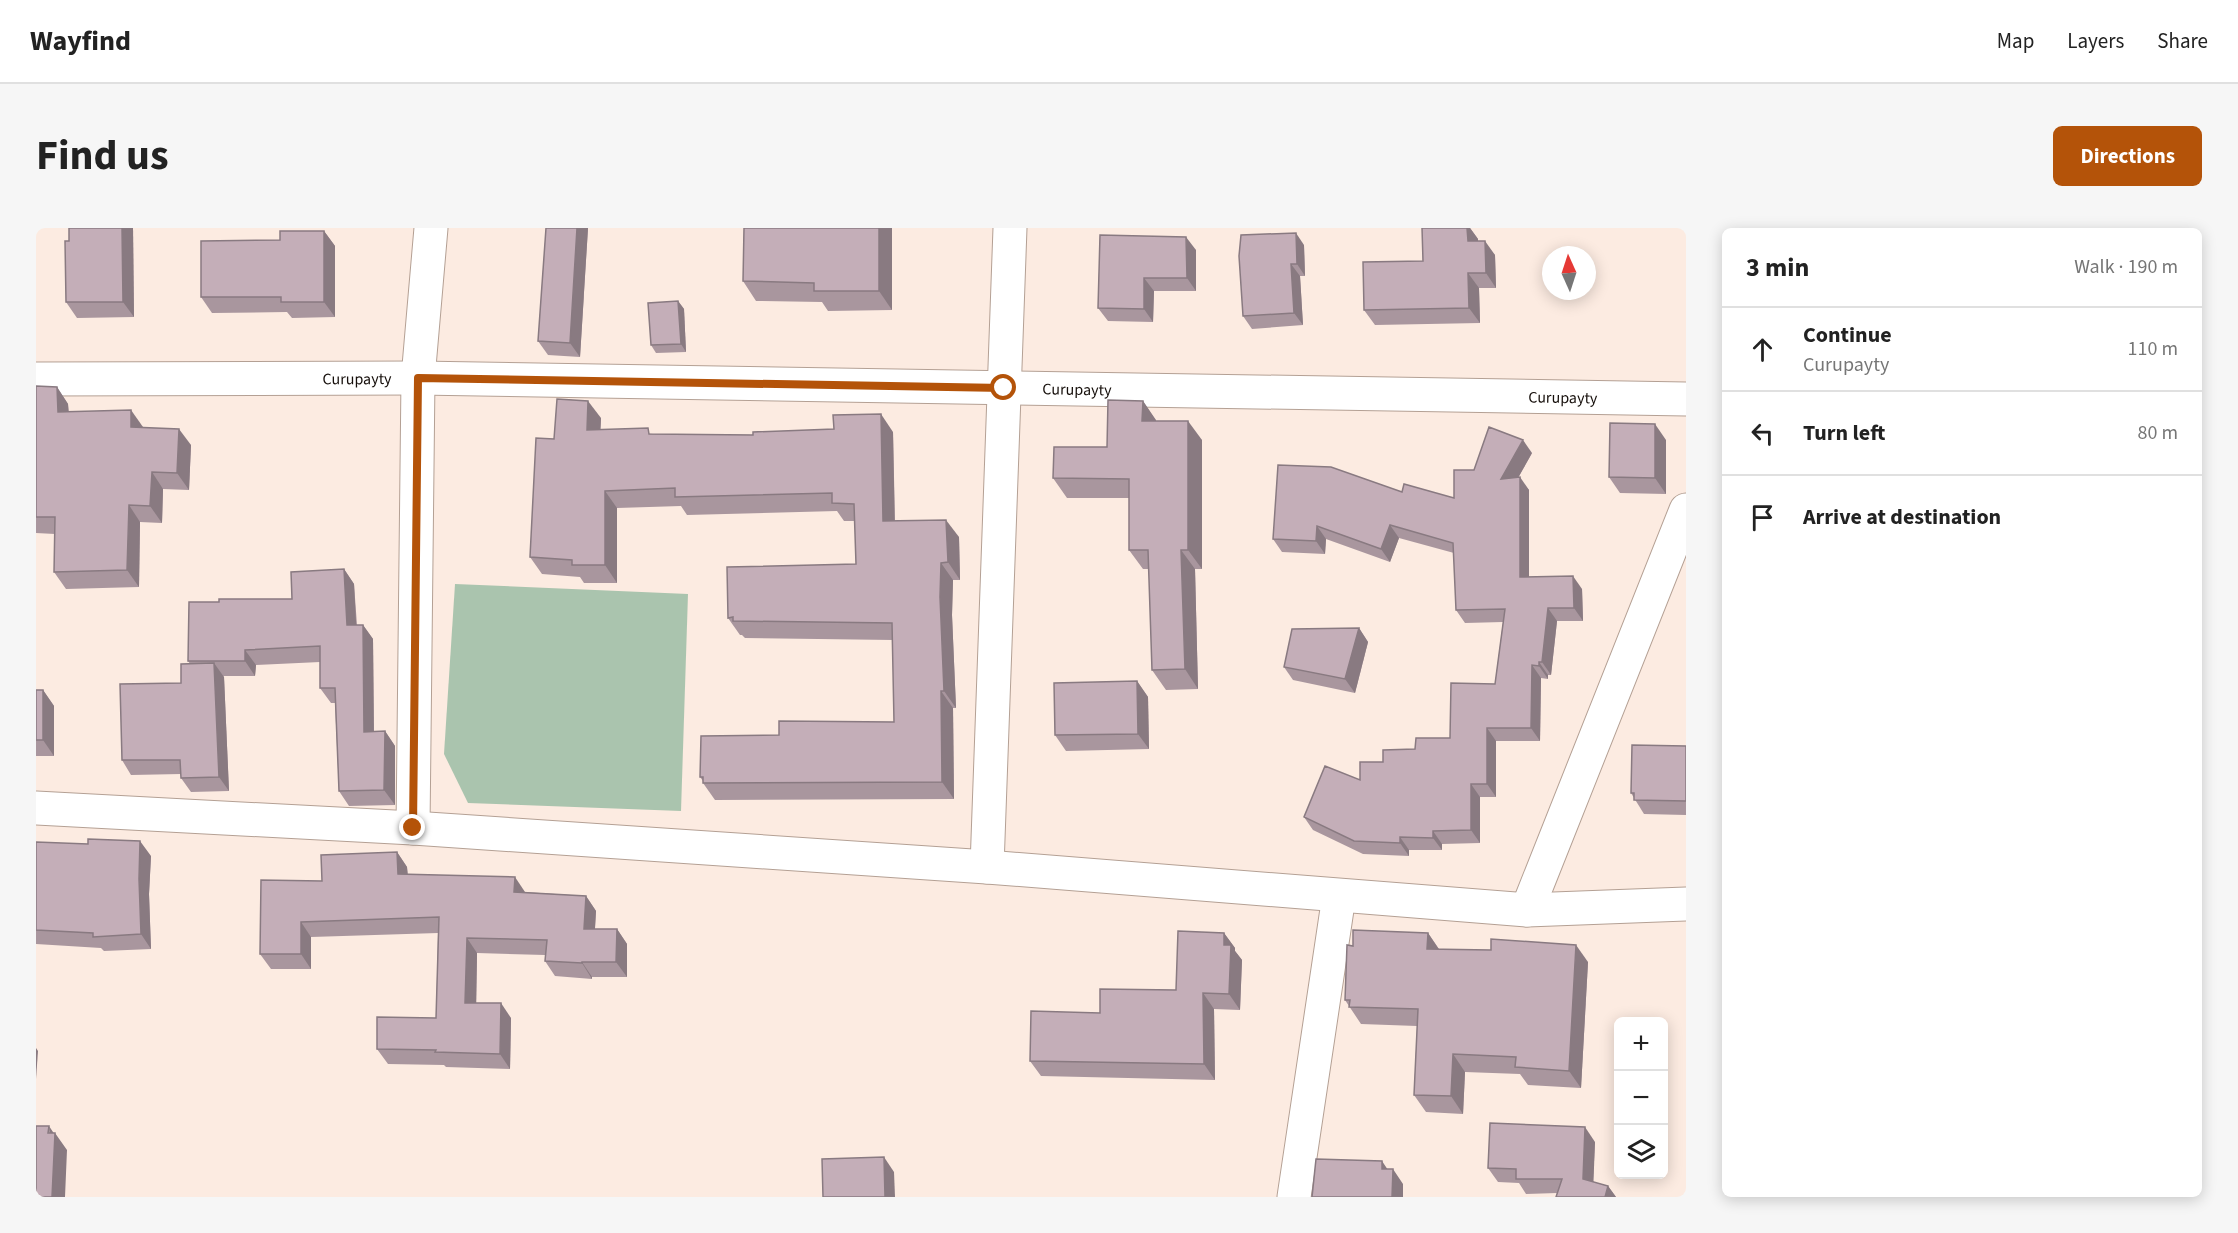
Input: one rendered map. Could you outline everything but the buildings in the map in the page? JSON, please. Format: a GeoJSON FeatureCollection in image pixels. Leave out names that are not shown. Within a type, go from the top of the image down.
{"type":"FeatureCollection","features":[{"type":"Feature","properties":{"kind":"street"},"geometry":{"type":"LineString","coordinates":[[413,828],[418,378],[431,228]]}},
{"type":"Feature","properties":{"kind":"street"},"geometry":{"type":"LineString","coordinates":[[987,867],[1010,228]]}},
{"type":"Feature","properties":{"kind":"street","name":"Curupayty"},"geometry":{"type":"LineString","coordinates":[[36,379],[418,378],[1686,399]]}},
{"type":"Feature","properties":{"kind":"street"},"geometry":{"type":"LineString","coordinates":[[1527,910],[1686,510]]}},
{"type":"Feature","properties":{"kind":"street"},"geometry":{"type":"LineString","coordinates":[[36,807],[413,828],[987,867],[1527,910],[1686,904]]}},
{"type":"Feature","properties":{"kind":"street"},"geometry":{"type":"LineString","coordinates":[[1294,1197],[1339,896]]}},
{"type":"Feature","properties":{"kind":"green space"},"geometry":{"type":"Polygon","coordinates":[[[455,584],[688,594],[681,811],[468,803],[444,754],[455,584]]]}},
{"type":"Feature","properties":{"kind":"route"},"geometry":{"type":"LineString","coordinates":[[413,828],[418,378],[1004,388]]}}]}
